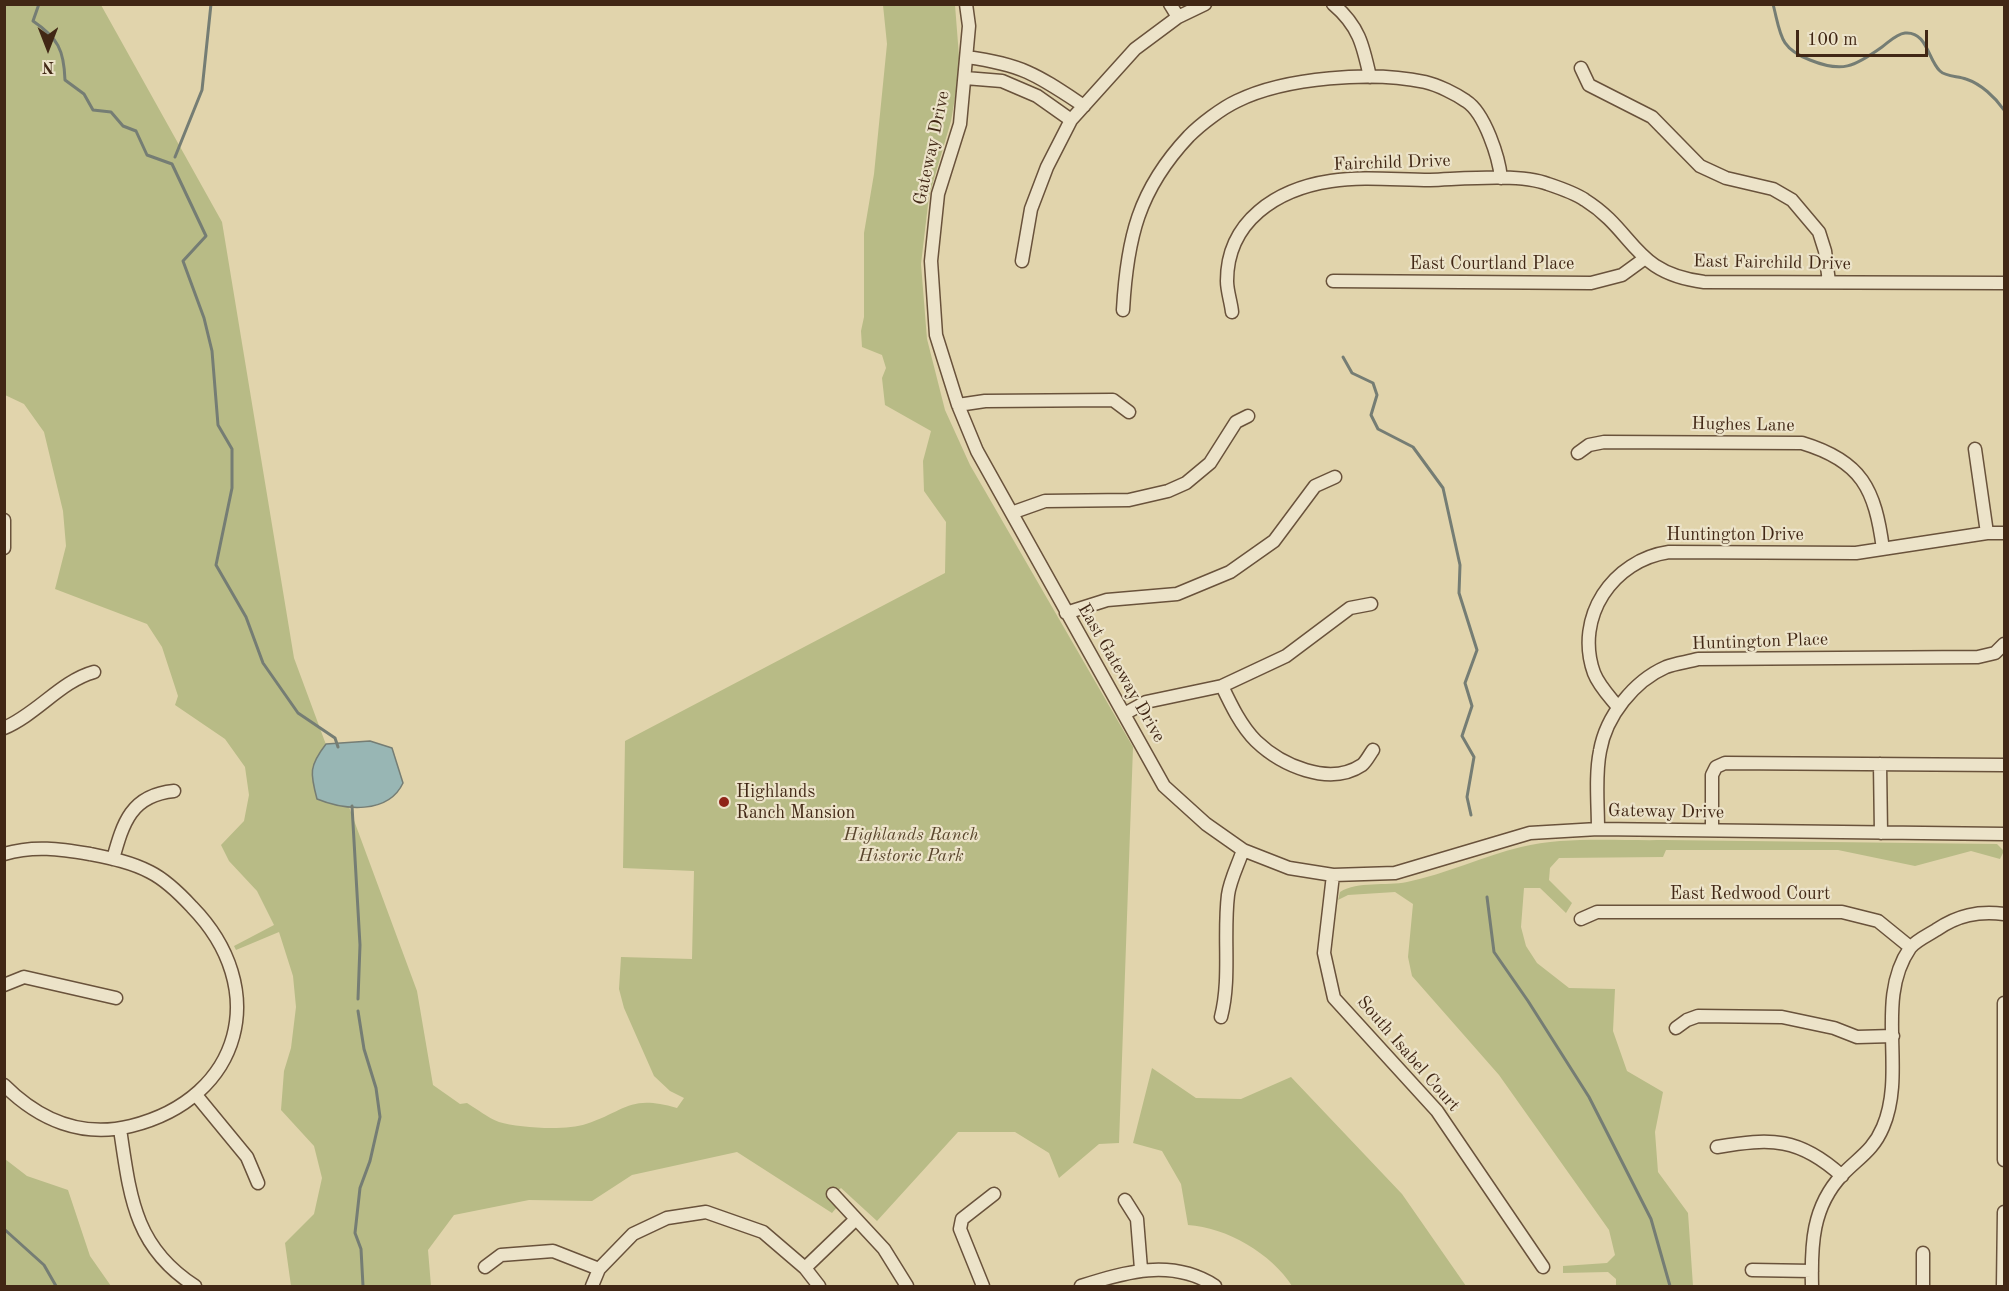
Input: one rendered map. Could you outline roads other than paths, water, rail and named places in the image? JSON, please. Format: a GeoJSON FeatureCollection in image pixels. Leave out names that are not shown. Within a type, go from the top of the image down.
{"type":"FeatureCollection","features":[{"type":"Feature","properties":{"kind":"street","name":"Gateway Drive"},"geometry":{"type":"LineString","coordinates":[[958,405],[936,335],[932,261],[938,194],[960,124],[969,26],[966,4]]}},
{"type":"Feature","properties":{"kind":"street"},"geometry":{"type":"LineString","coordinates":[[1170,4],[1178,17]]}},
{"type":"Feature","properties":{"kind":"street"},"geometry":{"type":"LineString","coordinates":[[1022,261],[1031,209],[1047,167],[1071,120],[1135,49],[1178,17],[1205,4]]}},
{"type":"Feature","properties":{"kind":"street"},"geometry":{"type":"LineString","coordinates":[[1333,4],[1351,19],[1364,46],[1370,77]]}},
{"type":"Feature","properties":{"kind":"street"},"geometry":{"type":"LineString","coordinates":[[967,57],[1006,62],[1035,73],[1084,106]]}},
{"type":"Feature","properties":{"kind":"street"},"geometry":{"type":"LineString","coordinates":[[1581,68],[1588,85],[1652,117],[1700,166],[1726,178],[1773,189],[1792,200],[1819,232],[1825,251],[1829,282]]}},
{"type":"Feature","properties":{"kind":"street"},"geometry":{"type":"LineString","coordinates":[[1123,310],[1126,260],[1139,211],[1156,177],[1190,135],[1236,101],[1288,84],[1370,77],[1427,82],[1469,102],[1488,132],[1499,157],[1501,178]]}},
{"type":"Feature","properties":{"kind":"street"},"geometry":{"type":"LineString","coordinates":[[965,78],[1002,81],[1037,96],[1071,120]]}},
{"type":"Feature","properties":{"kind":"street","name":"East Fairchild Drive"},"geometry":{"type":"LineString","coordinates":[[1501,178],[1545,182],[1585,199],[1644,259],[1671,275],[1704,282],[2004,283]]}},
{"type":"Feature","properties":{"kind":"street","name":"Fairchild Drive"},"geometry":{"type":"LineString","coordinates":[[1232,312],[1227,281],[1233,243],[1250,219],[1283,194],[1331,181],[1501,178]]}},
{"type":"Feature","properties":{"kind":"street","name":"East Courtland Place"},"geometry":{"type":"LineString","coordinates":[[1333,281],[1591,283],[1622,275],[1644,259]]}},
{"type":"Feature","properties":{"kind":"street"},"geometry":{"type":"LineString","coordinates":[[958,405],[985,401],[1113,400],[1129,412]]}},
{"type":"Feature","properties":{"kind":"street","name":"East Gateway Drive"},"geometry":{"type":"LineString","coordinates":[[958,405],[977,451],[1014,512],[1066,613],[1164,786],[1206,824],[1243,850],[1289,868],[1333,875]]}},
{"type":"Feature","properties":{"kind":"street"},"geometry":{"type":"LineString","coordinates":[[1014,512],[1045,501],[1129,500],[1168,491],[1186,483],[1210,463],[1236,422],[1248,416]]}},
{"type":"Feature","properties":{"kind":"street","name":"Hughes Lane"},"geometry":{"type":"LineString","coordinates":[[1578,453],[1589,445],[1604,442],[1802,443],[1823,450],[1846,462],[1864,482],[1877,509],[1883,549]]}},
{"type":"Feature","properties":{"kind":"street"},"geometry":{"type":"LineString","coordinates":[[1975,449],[1986,533]]}},
{"type":"Feature","properties":{"kind":"street"},"geometry":{"type":"LineString","coordinates":[[1066,613],[1107,600],[1178,594],[1230,572],[1274,541],[1315,486],[1335,477]]}},
{"type":"Feature","properties":{"kind":"street"},"geometry":{"type":"LineString","coordinates":[[4,520],[4,548]]}},
{"type":"Feature","properties":{"kind":"street","name":"Huntington Drive"},"geometry":{"type":"LineString","coordinates":[[1618,707],[1594,673],[1590,641],[1594,616],[1605,588],[1623,570],[1649,555],[1669,552],[1856,553],[1986,533],[2004,533]]}},
{"type":"Feature","properties":{"kind":"street"},"geometry":{"type":"LineString","coordinates":[[1124,714],[1146,702],[1222,686],[1286,656],[1350,608],[1371,604]]}},
{"type":"Feature","properties":{"kind":"street","name":"Huntington Place"},"geometry":{"type":"LineString","coordinates":[[1598,829],[1600,751],[1618,707],[1646,679],[1667,666],[1698,659],[1978,657],[1995,653],[2004,644]]}},
{"type":"Feature","properties":{"kind":"street"},"geometry":{"type":"LineString","coordinates":[[4,728],[32,713],[78,677],[94,672]]}},
{"type":"Feature","properties":{"kind":"street"},"geometry":{"type":"LineString","coordinates":[[1222,686],[1236,714],[1256,741],[1291,765],[1319,773],[1341,772],[1363,764],[1373,750]]}},
{"type":"Feature","properties":{"kind":"street"},"geometry":{"type":"LineString","coordinates":[[1713,830],[1712,775],[1716,767],[1725,763],[2004,765]]}},
{"type":"Feature","properties":{"kind":"street"},"geometry":{"type":"LineString","coordinates":[[1880,764],[1881,833]]}},
{"type":"Feature","properties":{"kind":"street"},"geometry":{"type":"LineString","coordinates":[[113,859],[126,820],[133,810],[152,795],[174,791]]}},
{"type":"Feature","properties":{"kind":"street","name":"Gateway Drive"},"geometry":{"type":"LineString","coordinates":[[1333,875],[1395,873],[1530,833],[1598,829],[2004,834]]}},
{"type":"Feature","properties":{"kind":"street"},"geometry":{"type":"LineString","coordinates":[[4,854],[38,847],[113,859],[140,867],[164,881],[204,920],[220,940],[230,962],[238,999],[234,1035],[220,1067],[196,1095],[157,1118],[120,1129],[86,1130],[53,1121],[32,1110],[4,1085]]}},
{"type":"Feature","properties":{"kind":"street"},"geometry":{"type":"LineString","coordinates":[[1221,1017],[1227,994],[1225,957],[1228,892],[1243,850]]}},
{"type":"Feature","properties":{"kind":"street","name":"South Isabel Court"},"geometry":{"type":"LineString","coordinates":[[1333,875],[1324,953],[1334,998],[1437,1110],[1543,1267]]}},
{"type":"Feature","properties":{"kind":"street"},"geometry":{"type":"LineString","coordinates":[[1812,1287],[1815,1221],[1828,1195],[1842,1176],[1870,1152],[1883,1126],[1893,1093],[1895,982],[1910,947],[1950,920],[1980,911],[2004,914]]}},
{"type":"Feature","properties":{"kind":"street","name":"East Redwood Court"},"geometry":{"type":"LineString","coordinates":[[1581,919],[1597,912],[1842,912],[1878,921],[1910,947]]}},
{"type":"Feature","properties":{"kind":"street"},"geometry":{"type":"LineString","coordinates":[[4,985],[24,976],[116,998]]}},
{"type":"Feature","properties":{"kind":"street"},"geometry":{"type":"LineString","coordinates":[[2004,1004],[2004,1160]]}},
{"type":"Feature","properties":{"kind":"street"},"geometry":{"type":"LineString","coordinates":[[1676,1028],[1687,1020],[1698,1017],[1782,1017],[1834,1028],[1857,1037],[1893,1036]]}},
{"type":"Feature","properties":{"kind":"street"},"geometry":{"type":"LineString","coordinates":[[196,1095],[247,1157],[258,1183]]}},
{"type":"Feature","properties":{"kind":"street"},"geometry":{"type":"LineString","coordinates":[[120,1129],[129,1194],[148,1241],[172,1272],[195,1287]]}},
{"type":"Feature","properties":{"kind":"street"},"geometry":{"type":"LineString","coordinates":[[1717,1147],[1752,1141],[1789,1143],[1819,1155],[1842,1176]]}},
{"type":"Feature","properties":{"kind":"street"},"geometry":{"type":"LineString","coordinates":[[833,1194],[884,1249],[907,1287]]}},
{"type":"Feature","properties":{"kind":"street"},"geometry":{"type":"LineString","coordinates":[[983,1287],[960,1230],[963,1219],[994,1194]]}},
{"type":"Feature","properties":{"kind":"street"},"geometry":{"type":"LineString","coordinates":[[1125,1200],[1137,1219],[1141,1269]]}},
{"type":"Feature","properties":{"kind":"street"},"geometry":{"type":"LineString","coordinates":[[592,1287],[599,1269],[633,1234],[667,1218],[706,1212],[763,1232],[805,1268],[819,1287]]}},
{"type":"Feature","properties":{"kind":"street"},"geometry":{"type":"LineString","coordinates":[[2003,1287],[2004,1212]]}},
{"type":"Feature","properties":{"kind":"street"},"geometry":{"type":"LineString","coordinates":[[805,1268],[856,1219]]}},
{"type":"Feature","properties":{"kind":"street"},"geometry":{"type":"LineString","coordinates":[[485,1267],[501,1256],[553,1251],[599,1269]]}},
{"type":"Feature","properties":{"kind":"street"},"geometry":{"type":"LineString","coordinates":[[1923,1253],[1923,1287]]}},
{"type":"Feature","properties":{"kind":"street"},"geometry":{"type":"LineString","coordinates":[[1081,1287],[1141,1269],[1189,1274],[1215,1287]]}},
{"type":"Feature","properties":{"kind":"street"},"geometry":{"type":"LineString","coordinates":[[1752,1270],[1812,1271]]}},
{"type":"Feature","properties":{"kind":"water"},"geometry":{"type":"Polygon","coordinates":[[[370,741],[392,748],[403,783],[396,793],[387,801],[364,807],[340,806],[317,799],[312,770],[316,758],[326,744],[370,741]]]}},
{"type":"Feature","properties":{"kind":"waterway"},"geometry":{"type":"LineString","coordinates":[[39,4],[33,21],[48,33],[58,46],[63,61],[65,80],[84,94],[93,110],[111,112],[123,126],[136,131],[147,155],[172,164],[206,236],[183,261],[204,318],[212,351],[218,425],[232,449],[232,488],[216,565],[246,617],[263,663],[298,713],[335,738],[338,747]]}},
{"type":"Feature","properties":{"kind":"waterway"},"geometry":{"type":"LineString","coordinates":[[175,157],[202,90],[211,4]]}},
{"type":"Feature","properties":{"kind":"waterway"},"geometry":{"type":"LineString","coordinates":[[1773,4],[1783,39],[1792,51],[1810,60],[1831,66],[1848,66],[1872,54],[1893,38],[1905,33],[1912,34],[1923,41],[1940,71],[1977,84],[2004,110]]}},
{"type":"Feature","properties":{"kind":"waterway"},"geometry":{"type":"LineString","coordinates":[[1343,357],[1352,373],[1373,383],[1377,395],[1371,415],[1378,429],[1413,447],[1443,488],[1460,565],[1459,593],[1477,650],[1465,683],[1472,706],[1462,736],[1474,757],[1467,797],[1471,815]]}},
{"type":"Feature","properties":{"kind":"waterway"},"geometry":{"type":"LineString","coordinates":[[352,806],[360,945],[358,999]]}},
{"type":"Feature","properties":{"kind":"waterway"},"geometry":{"type":"LineString","coordinates":[[1487,897],[1494,952],[1589,1097],[1651,1219],[1670,1286]]}},
{"type":"Feature","properties":{"kind":"waterway"},"geometry":{"type":"LineString","coordinates":[[358,1011],[364,1049],[376,1088],[380,1117],[370,1161],[360,1188],[355,1233],[361,1249],[363,1286]]}},
{"type":"Feature","properties":{"kind":"waterway"},"geometry":{"type":"LineString","coordinates":[[4,1229],[44,1265],[56,1286]]}},
{"type":"Feature","properties":{"kind":"place","name":"Highlands Ranch Mansion"},"geometry":{"type":"Point","coordinates":[724,802]}},
{"type":"Feature","properties":{"kind":"park label","name":"Highlands Ranch Historic Park"},"geometry":{"type":"Point","coordinates":[911,845]}}]}
